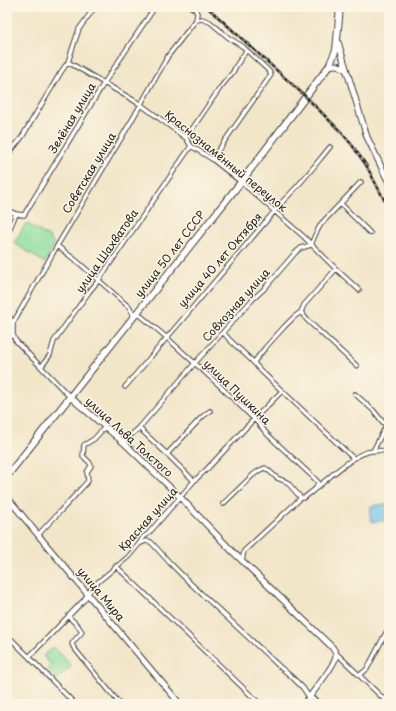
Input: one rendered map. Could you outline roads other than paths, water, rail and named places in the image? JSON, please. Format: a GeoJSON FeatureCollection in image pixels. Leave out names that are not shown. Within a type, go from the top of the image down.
{"type":"FeatureCollection","features":[{"type":"Feature","properties":{"kind":"main road","name":"улица 50 лет СССР"},"geometry":{"type":"LineString","coordinates":[[7,476],[241,182],[329,66],[336,50],[340,7]]}},
{"type":"Feature","properties":{"kind":"street"},"geometry":{"type":"LineString","coordinates":[[7,156],[22,137],[68,62],[79,29],[95,7]]}},
{"type":"Feature","properties":{"kind":"street","name":"Зелёная улица"},"geometry":{"type":"LineString","coordinates":[[16,214],[24,214],[104,84],[155,7]]}},
{"type":"Feature","properties":{"kind":"street"},"geometry":{"type":"LineString","coordinates":[[191,7],[195,9],[197,13],[196,20],[210,22],[229,38],[242,46],[269,71],[271,75],[212,159]]}},
{"type":"Feature","properties":{"kind":"street","name":"Советская улица"},"geometry":{"type":"LineString","coordinates":[[13,334],[13,323],[140,104],[144,100],[150,86],[168,56],[196,20]]}},
{"type":"Feature","properties":{"kind":"street","name":"улица 50 лет СССР"},"geometry":{"type":"LineString","coordinates":[[337,39],[367,137],[389,183]]}},
{"type":"Feature","properties":{"kind":"street"},"geometry":{"type":"LineString","coordinates":[[186,138],[220,88],[233,72],[246,51]]}},
{"type":"Feature","properties":{"kind":"street","name":"Краснознамённый переулок"},"geometry":{"type":"LineString","coordinates":[[68,62],[140,104],[186,138],[191,146],[212,159],[275,211],[359,290]]}},
{"type":"Feature","properties":{"kind":"street"},"geometry":{"type":"LineString","coordinates":[[329,66],[337,65],[346,70]]}},
{"type":"Feature","properties":{"kind":"street","name":"улица Шахватова"},"geometry":{"type":"LineString","coordinates":[[41,367],[50,355],[54,341],[98,281],[191,146]]}},
{"type":"Feature","properties":{"kind":"street","name":"улица 40 лет Октября"},"geometry":{"type":"LineString","coordinates":[[125,387],[284,200],[293,192],[330,146]]}},
{"type":"Feature","properties":{"kind":"street"},"geometry":{"type":"LineString","coordinates":[[311,245],[322,224],[361,182]]}},
{"type":"Feature","properties":{"kind":"street"},"geometry":{"type":"LineString","coordinates":[[341,204],[370,233]]}},
{"type":"Feature","properties":{"kind":"street"},"geometry":{"type":"LineString","coordinates":[[7,210],[16,214],[7,235]]}},
{"type":"Feature","properties":{"kind":"street","name":"Совхозная улица"},"geometry":{"type":"LineString","coordinates":[[123,442],[139,428],[195,363],[252,300],[264,289],[295,253],[301,248],[311,245]]}},
{"type":"Feature","properties":{"kind":"street","name":"улица Пушкина"},"geometry":{"type":"LineString","coordinates":[[57,246],[78,262],[136,314],[140,315],[195,363],[318,482],[316,488]]}},
{"type":"Feature","properties":{"kind":"street"},"geometry":{"type":"LineString","coordinates":[[254,362],[284,327],[301,312],[304,305],[336,269]]}},
{"type":"Feature","properties":{"kind":"street"},"geometry":{"type":"LineString","coordinates":[[301,312],[307,320],[357,366]]}},
{"type":"Feature","properties":{"kind":"street"},"geometry":{"type":"LineString","coordinates":[[7,315],[13,323]]}},
{"type":"Feature","properties":{"kind":"street"},"geometry":{"type":"LineString","coordinates":[[223,332],[227,338],[254,362],[259,369],[353,458]]}},
{"type":"Feature","properties":{"kind":"street"},"geometry":{"type":"LineString","coordinates":[[7,339],[13,334]]}},
{"type":"Feature","properties":{"kind":"street","name":"улица Льва Толстого"},"geometry":{"type":"LineString","coordinates":[[13,334],[15,340],[70,397],[123,442],[389,704]]}},
{"type":"Feature","properties":{"kind":"street","name":"Красная улица"},"geometry":{"type":"LineString","coordinates":[[28,657],[84,600],[93,586],[128,557],[143,537],[148,534],[194,481],[282,391]]}},
{"type":"Feature","properties":{"kind":"street"},"geometry":{"type":"LineString","coordinates":[[355,394],[386,426]]}},
{"type":"Feature","properties":{"kind":"street"},"geometry":{"type":"LineString","coordinates":[[168,454],[202,417],[210,411]]}},
{"type":"Feature","properties":{"kind":"street"},"geometry":{"type":"LineString","coordinates":[[372,451],[389,422]]}},
{"type":"Feature","properties":{"kind":"street"},"geometry":{"type":"LineString","coordinates":[[38,535],[88,481],[87,472],[91,466],[90,463],[82,456],[84,445],[94,439],[105,427]]}},
{"type":"Feature","properties":{"kind":"street"},"geometry":{"type":"LineString","coordinates":[[139,428],[168,454],[194,481]]}},
{"type":"Feature","properties":{"kind":"street"},"geometry":{"type":"LineString","coordinates":[[242,560],[244,551],[301,498],[304,498],[353,458],[372,451],[389,452]]}},
{"type":"Feature","properties":{"kind":"street"},"geometry":{"type":"LineString","coordinates":[[223,504],[253,475],[265,468],[277,478],[287,482],[301,498]]}},
{"type":"Feature","properties":{"kind":"street","name":"улица Мира"},"geometry":{"type":"LineString","coordinates":[[7,497],[180,704]]}},
{"type":"Feature","properties":{"kind":"street"},"geometry":{"type":"LineString","coordinates":[[139,544],[151,542],[190,583],[292,677],[303,688],[309,697],[323,704]]}},
{"type":"Feature","properties":{"kind":"street"},"geometry":{"type":"LineString","coordinates":[[234,552],[244,551]]}},
{"type":"Feature","properties":{"kind":"street"},"geometry":{"type":"LineString","coordinates":[[116,566],[260,704]]}},
{"type":"Feature","properties":{"kind":"street"},"geometry":{"type":"LineString","coordinates":[[68,616],[82,632],[73,642],[72,644],[74,648],[120,704]]}},
{"type":"Feature","properties":{"kind":"street"},"geometry":{"type":"LineString","coordinates":[[360,675],[367,670],[389,627]]}},
{"type":"Feature","properties":{"kind":"street"},"geometry":{"type":"LineString","coordinates":[[7,634],[75,704]]}},
{"type":"Feature","properties":{"kind":"street"},"geometry":{"type":"LineString","coordinates":[[304,704],[329,670],[336,658],[336,653]]}},
{"type":"Feature","properties":{"kind":"water"},"geometry":{"type":"Polygon","coordinates":[[[389,504],[389,515],[385,521],[372,522],[370,516],[371,506],[389,504]]]}},
{"type":"Feature","properties":{"kind":"railway"},"geometry":{"type":"LineString","coordinates":[[207,7],[305,96],[341,132],[366,165],[389,209]]}}]}
